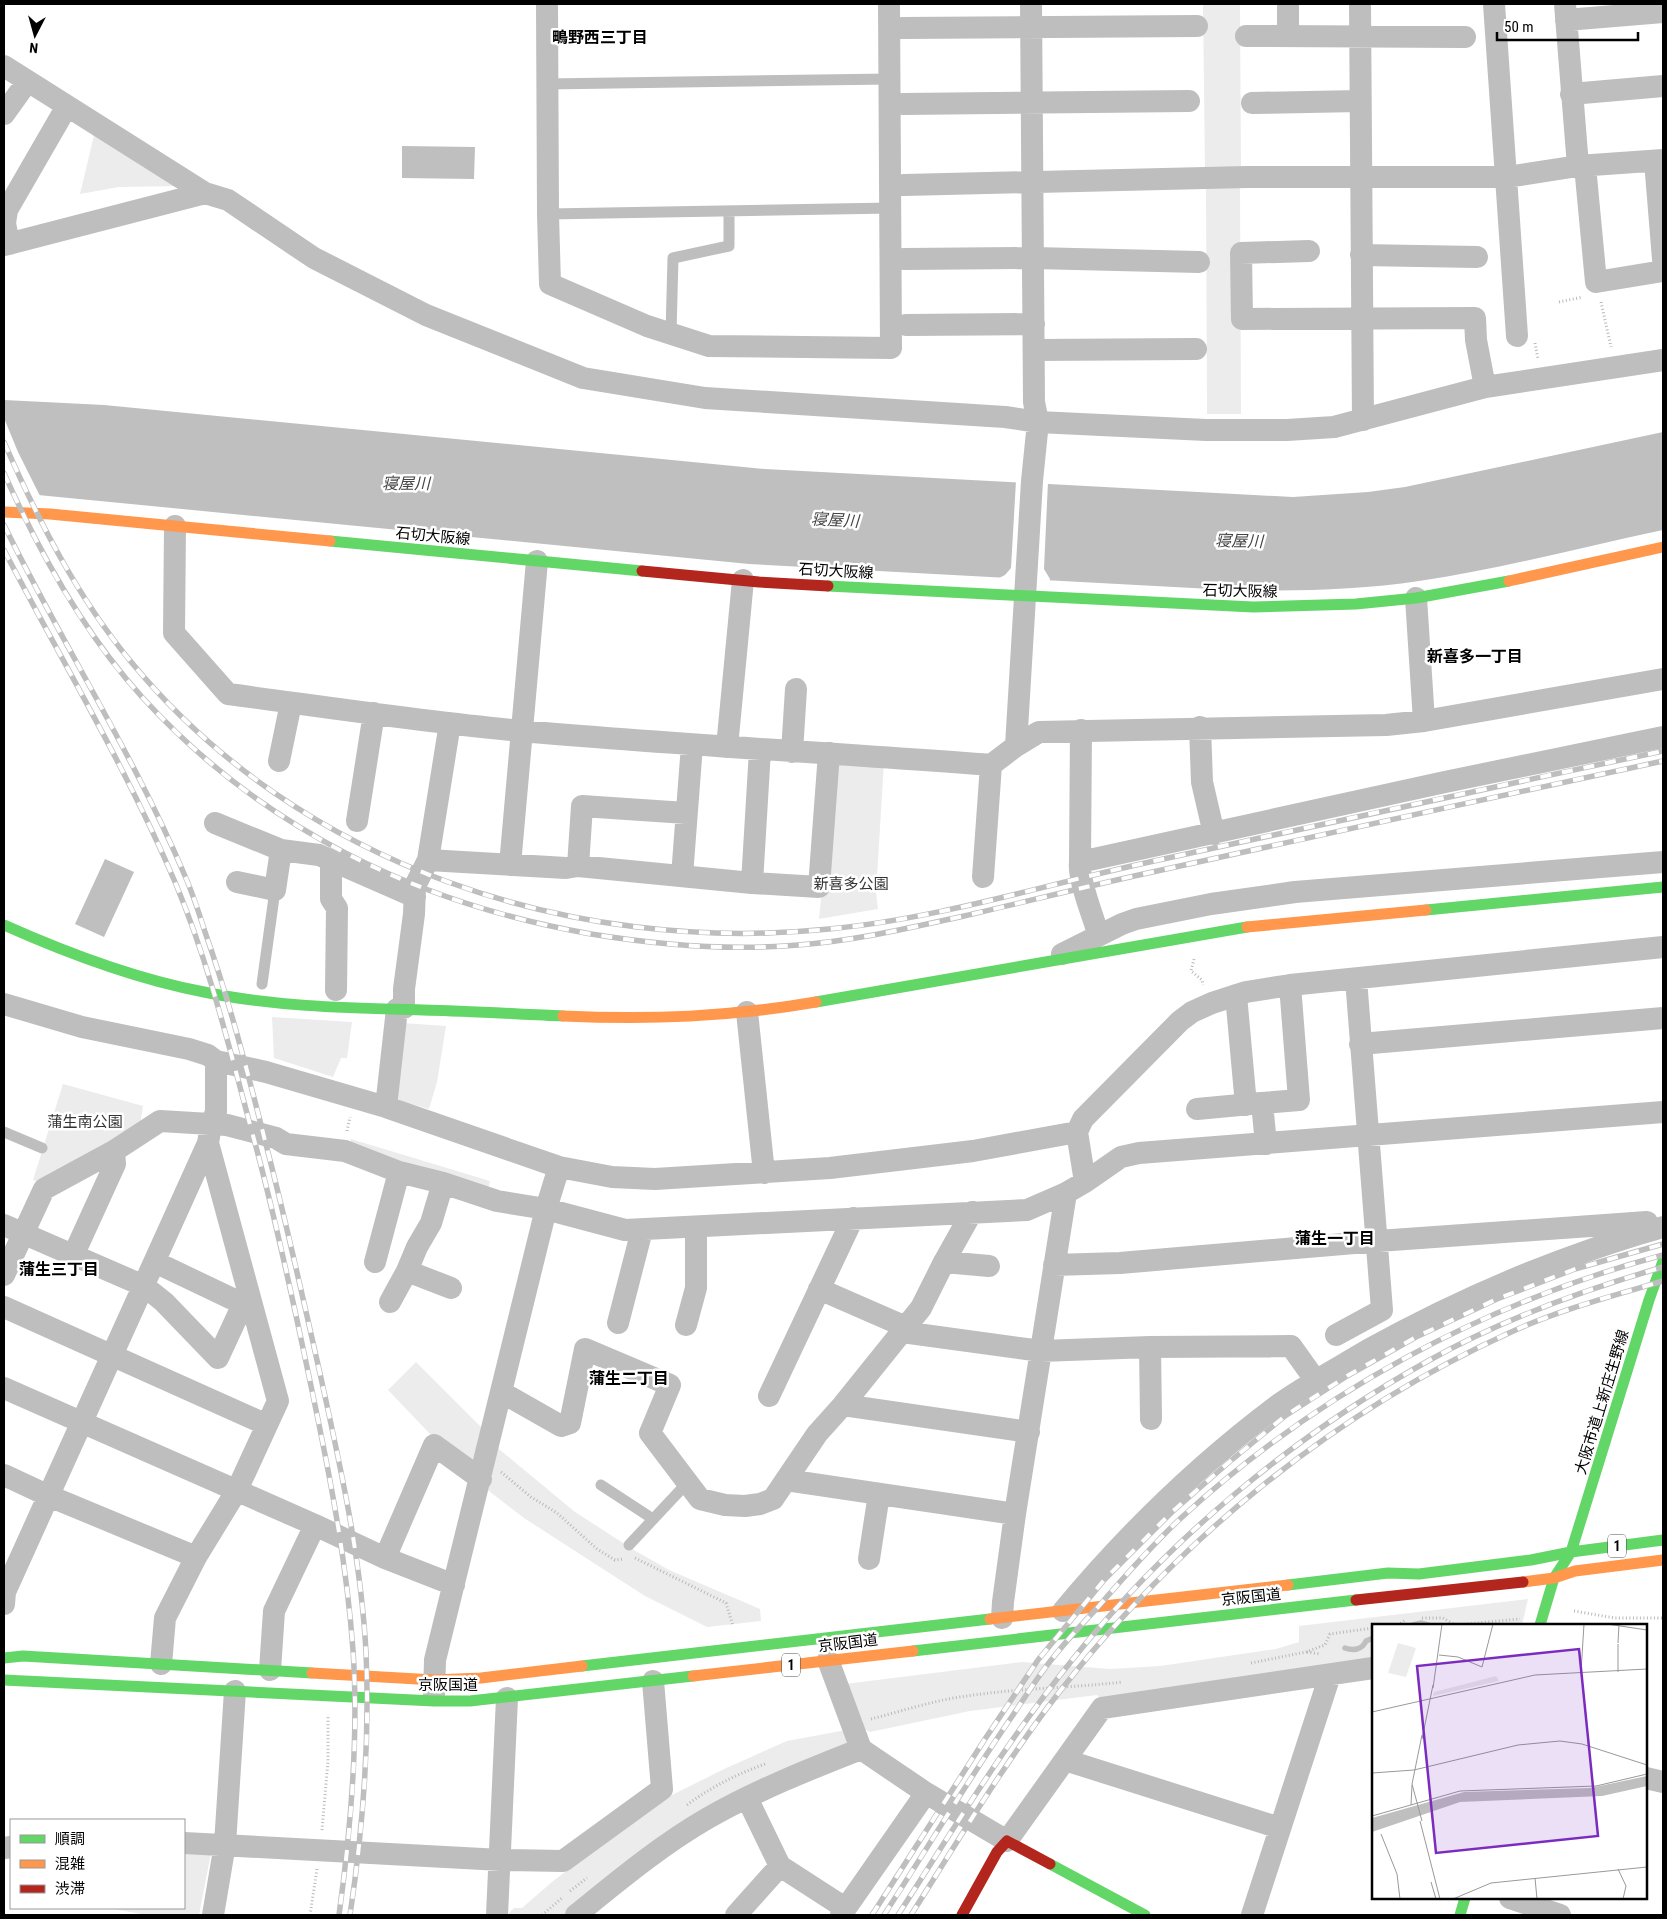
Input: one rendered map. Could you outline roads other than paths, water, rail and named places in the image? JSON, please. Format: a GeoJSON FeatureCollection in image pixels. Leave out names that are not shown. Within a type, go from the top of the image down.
{"type":"FeatureCollection","features":[{"type":"Feature","properties":{"kind":"main road","name":"石切大阪線"},"geometry":{"type":"LineString","coordinates":[[4,512],[50,514],[743,580],[996,595],[1026,589],[1253,607],[1356,604],[1416,598],[1500,584],[1663,547]]}},
{"type":"Feature","properties":{"kind":"main road"},"geometry":{"type":"LineString","coordinates":[[4,925],[65,952],[120,971],[207,992],[288,1003],[628,1018],[696,1016],[781,1008],[1261,925],[1545,900],[1663,887]]}},
{"type":"Feature","properties":{"kind":"main road","name":"大阪市道上新庄生野線"},"geometry":{"type":"LineString","coordinates":[[1540,1624],[1554,1578],[1571,1552],[1649,1300],[1663,1261]]}},
{"type":"Feature","properties":{"kind":"main road","name":"京阪国道"},"geometry":{"type":"LineString","coordinates":[[4,1680],[236,1691],[434,1690],[481,1678],[1388,1573],[1419,1574],[1531,1560],[1571,1552],[1663,1540]]}},
{"type":"Feature","properties":{"kind":"main road","name":"大阪市道上新庄生野線"},"geometry":{"type":"LineString","coordinates":[[1570,1586],[1574,1571],[1571,1552]]}},
{"type":"Feature","properties":{"kind":"main road","name":"京阪国道"},"geometry":{"type":"LineString","coordinates":[[4,1658],[23,1656],[270,1670],[507,1698],[1554,1578],[1574,1571],[1663,1560]]}},
{"type":"Feature","properties":{"kind":"main road"},"geometry":{"type":"LineString","coordinates":[[962,1915],[997,1852],[1007,1841],[1145,1915]]}},
{"type":"Feature","properties":{"kind":"main road"},"geometry":{"type":"LineString","coordinates":[[1460,1915],[1466,1899]]}},
{"type":"Feature","properties":{"kind":"street"},"geometry":{"type":"LineString","coordinates":[[547,4],[546,84],[550,284],[647,326],[709,346],[891,348],[892,208],[889,4]]}},
{"type":"Feature","properties":{"kind":"street"},"geometry":{"type":"LineString","coordinates":[[1016,746],[1032,481],[1038,422],[1034,402],[1031,4]]}},
{"type":"Feature","properties":{"kind":"street"},"geometry":{"type":"LineString","coordinates":[[1288,4],[1288,36]]}},
{"type":"Feature","properties":{"kind":"street"},"geometry":{"type":"LineString","coordinates":[[1360,4],[1359,101],[1363,420]]}},
{"type":"Feature","properties":{"kind":"street"},"geometry":{"type":"LineString","coordinates":[[1494,4],[1517,336]]}},
{"type":"Feature","properties":{"kind":"street"},"geometry":{"type":"LineString","coordinates":[[1663,12],[1566,12],[1571,94],[1597,288],[1663,271]]}},
{"type":"Feature","properties":{"kind":"street"},"geometry":{"type":"LineString","coordinates":[[902,28],[1198,26]]}},
{"type":"Feature","properties":{"kind":"street"},"geometry":{"type":"LineString","coordinates":[[1246,36],[1465,37]]}},
{"type":"Feature","properties":{"kind":"street"},"geometry":{"type":"LineString","coordinates":[[4,66],[205,193],[228,200],[314,258],[426,315],[583,378],[705,398],[1006,416],[1038,422],[1242,430],[1334,428],[1485,387],[1663,360]]}},
{"type":"Feature","properties":{"kind":"street"},"geometry":{"type":"LineString","coordinates":[[4,114],[27,82]]}},
{"type":"Feature","properties":{"kind":"street"},"geometry":{"type":"LineString","coordinates":[[1571,94],[1663,86]]}},
{"type":"Feature","properties":{"kind":"street"},"geometry":{"type":"LineString","coordinates":[[903,104],[1189,101]]}},
{"type":"Feature","properties":{"kind":"street"},"geometry":{"type":"LineString","coordinates":[[1252,103],[1359,101]]}},
{"type":"Feature","properties":{"kind":"street"},"geometry":{"type":"LineString","coordinates":[[67,106],[7,210],[5,223],[6,245],[205,193]]}},
{"type":"Feature","properties":{"kind":"street"},"geometry":{"type":"LineString","coordinates":[[904,185],[1033,184],[1247,177],[1507,177],[1582,166],[1659,160],[1663,260]]}},
{"type":"Feature","properties":{"kind":"street"},"geometry":{"type":"LineString","coordinates":[[1309,251],[1241,253],[1242,320],[1475,318],[1476,340],[1485,387]]}},
{"type":"Feature","properties":{"kind":"street"},"geometry":{"type":"LineString","coordinates":[[1361,255],[1477,257]]}},
{"type":"Feature","properties":{"kind":"street"},"geometry":{"type":"LineString","coordinates":[[904,259],[1034,258],[1199,262]]}},
{"type":"Feature","properties":{"kind":"street"},"geometry":{"type":"LineString","coordinates":[[906,325],[1034,324]]}},
{"type":"Feature","properties":{"kind":"street"},"geometry":{"type":"LineString","coordinates":[[1035,350],[1196,349]]}},
{"type":"Feature","properties":{"kind":"street"},"geometry":{"type":"LineString","coordinates":[[175,526],[174,632],[228,694],[521,731],[760,750],[828,752],[991,765],[1038,732],[1200,727],[1386,725],[1424,721],[1663,679]]}},
{"type":"Feature","properties":{"kind":"street"},"geometry":{"type":"LineString","coordinates":[[510,865],[537,561]]}},
{"type":"Feature","properties":{"kind":"street"},"geometry":{"type":"LineString","coordinates":[[727,747],[743,580]]}},
{"type":"Feature","properties":{"kind":"street"},"geometry":{"type":"LineString","coordinates":[[1416,598],[1424,721]]}},
{"type":"Feature","properties":{"kind":"street"},"geometry":{"type":"LineString","coordinates":[[792,752],[796,689]]}},
{"type":"Feature","properties":{"kind":"street"},"geometry":{"type":"LineString","coordinates":[[279,761],[291,703]]}},
{"type":"Feature","properties":{"kind":"street"},"geometry":{"type":"LineString","coordinates":[[358,821],[374,713]]}},
{"type":"Feature","properties":{"kind":"street"},"geometry":{"type":"LineString","coordinates":[[386,1107],[414,914],[415,886],[428,860],[450,723]]}},
{"type":"Feature","properties":{"kind":"street"},"geometry":{"type":"LineString","coordinates":[[1200,727],[1202,782],[1214,834]]}},
{"type":"Feature","properties":{"kind":"street"},"geometry":{"type":"LineString","coordinates":[[1081,730],[1080,868],[1096,927]]}},
{"type":"Feature","properties":{"kind":"street"},"geometry":{"type":"LineString","coordinates":[[1080,862],[1663,737]]}},
{"type":"Feature","properties":{"kind":"street"},"geometry":{"type":"LineString","coordinates":[[682,876],[692,745]]}},
{"type":"Feature","properties":{"kind":"street"},"geometry":{"type":"LineString","coordinates":[[752,883],[760,750]]}},
{"type":"Feature","properties":{"kind":"street"},"geometry":{"type":"LineString","coordinates":[[428,860],[566,868],[578,866],[752,883],[819,887],[828,752]]}},
{"type":"Feature","properties":{"kind":"street"},"geometry":{"type":"LineString","coordinates":[[983,877],[991,765]]}},
{"type":"Feature","properties":{"kind":"street"},"geometry":{"type":"LineString","coordinates":[[578,866],[582,806],[686,813]]}},
{"type":"Feature","properties":{"kind":"street"},"geometry":{"type":"LineString","coordinates":[[214,823],[281,850],[319,855],[415,897]]}},
{"type":"Feature","properties":{"kind":"street"},"geometry":{"type":"LineString","coordinates":[[237,882],[275,890],[281,850]]}},
{"type":"Feature","properties":{"kind":"street"},"geometry":{"type":"LineString","coordinates":[[332,861],[331,899],[337,908],[336,990]]}},
{"type":"Feature","properties":{"kind":"street"},"geometry":{"type":"LineString","coordinates":[[1046,963],[1122,924],[1136,919],[1211,904],[1278,894],[1663,862]]}},
{"type":"Feature","properties":{"kind":"street"},"geometry":{"type":"LineString","coordinates":[[1302,920],[1328,913],[1348,904],[1374,886]]}},
{"type":"Feature","properties":{"kind":"street"},"geometry":{"type":"LineString","coordinates":[[1002,1618],[1054,1265],[1075,1188],[1077,1132],[1083,1118],[1180,1021],[1200,1008],[1236,995],[1263,989],[1663,947]]}},
{"type":"Feature","properties":{"kind":"street"},"geometry":{"type":"LineString","coordinates":[[1336,1335],[1382,1310],[1356,979]]}},
{"type":"Feature","properties":{"kind":"street"},"geometry":{"type":"LineString","coordinates":[[1197,1109],[1299,1100],[1290,986]]}},
{"type":"Feature","properties":{"kind":"street"},"geometry":{"type":"LineString","coordinates":[[1236,995],[1254,1104],[1266,1144]]}},
{"type":"Feature","properties":{"kind":"street"},"geometry":{"type":"LineString","coordinates":[[4,1004],[82,1026],[188,1049],[208,1055],[216,1061],[266,1072],[386,1107],[559,1167],[586,1173],[655,1179],[830,1168],[974,1151],[1077,1132]]}},
{"type":"Feature","properties":{"kind":"street"},"geometry":{"type":"LineString","coordinates":[[747,1012],[764,1173]]}},
{"type":"Feature","properties":{"kind":"street"},"geometry":{"type":"LineString","coordinates":[[1360,1044],[1663,1018]]}},
{"type":"Feature","properties":{"kind":"street"},"geometry":{"type":"LineString","coordinates":[[4,1604],[4,1592],[11,1561],[49,1496],[155,1262],[210,1134],[216,1112],[216,1061]]}},
{"type":"Feature","properties":{"kind":"street"},"geometry":{"type":"LineString","coordinates":[[4,1275],[13,1229],[44,1189],[114,1150],[160,1121],[210,1134],[227,1125],[276,1138],[286,1144],[344,1151],[400,1172],[443,1183],[496,1201],[546,1209],[624,1230],[642,1230],[1027,1210],[1075,1188],[1121,1157],[1139,1153],[1663,1112]]}},
{"type":"Feature","properties":{"kind":"street"},"geometry":{"type":"LineString","coordinates":[[161,1664],[165,1618],[196,1558],[236,1490],[278,1402],[247,1304],[210,1134]]}},
{"type":"Feature","properties":{"kind":"street"},"geometry":{"type":"LineString","coordinates":[[73,1256],[116,1164],[114,1150]]}},
{"type":"Feature","properties":{"kind":"street"},"geometry":{"type":"LineString","coordinates":[[434,1690],[435,1660],[546,1209],[559,1167]]}},
{"type":"Feature","properties":{"kind":"street"},"geometry":{"type":"LineString","coordinates":[[375,1262],[400,1172]]}},
{"type":"Feature","properties":{"kind":"street"},"geometry":{"type":"LineString","coordinates":[[390,1302],[431,1223],[443,1183]]}},
{"type":"Feature","properties":{"kind":"street"},"geometry":{"type":"LineString","coordinates":[[501,1392],[561,1426],[570,1423],[585,1349],[670,1385],[650,1433],[700,1499],[725,1505],[745,1506],[760,1504],[773,1499],[817,1434],[843,1405],[921,1308],[972,1212]]}},
{"type":"Feature","properties":{"kind":"street"},"geometry":{"type":"LineString","coordinates":[[769,1396],[853,1218]]}},
{"type":"Feature","properties":{"kind":"street"},"geometry":{"type":"LineString","coordinates":[[1054,1265],[1120,1263],[1378,1241],[1663,1222]]}},
{"type":"Feature","properties":{"kind":"street"},"geometry":{"type":"LineString","coordinates":[[1063,1610],[1099,1567],[1163,1502],[1219,1452],[1280,1404],[1411,1326],[1493,1287],[1583,1251],[1663,1226]]}},
{"type":"Feature","properties":{"kind":"street"},"geometry":{"type":"LineString","coordinates":[[686,1325],[696,1288],[696,1227]]}},
{"type":"Feature","properties":{"kind":"street"},"geometry":{"type":"LineString","coordinates":[[13,1229],[144,1286],[164,1302],[218,1358],[247,1304]]}},
{"type":"Feature","properties":{"kind":"street"},"geometry":{"type":"LineString","coordinates":[[618,1324],[642,1230]]}},
{"type":"Feature","properties":{"kind":"street"},"geometry":{"type":"LineString","coordinates":[[155,1262],[247,1304]]}},
{"type":"Feature","properties":{"kind":"street"},"geometry":{"type":"LineString","coordinates":[[944,1262],[989,1266]]}},
{"type":"Feature","properties":{"kind":"street"},"geometry":{"type":"LineString","coordinates":[[407,1271],[451,1288]]}},
{"type":"Feature","properties":{"kind":"street"},"geometry":{"type":"LineString","coordinates":[[819,1289],[904,1330],[1041,1351],[1150,1347],[1292,1346],[1316,1381]]}},
{"type":"Feature","properties":{"kind":"street"},"geometry":{"type":"LineString","coordinates":[[4,1306],[267,1425]]}},
{"type":"Feature","properties":{"kind":"street"},"geometry":{"type":"LineString","coordinates":[[1150,1347],[1150,1419]]}},
{"type":"Feature","properties":{"kind":"street"},"geometry":{"type":"LineString","coordinates":[[4,1388],[82,1421],[385,1558],[454,1585]]}},
{"type":"Feature","properties":{"kind":"street"},"geometry":{"type":"LineString","coordinates":[[843,1405],[1029,1432]]}},
{"type":"Feature","properties":{"kind":"street"},"geometry":{"type":"LineString","coordinates":[[385,1558],[434,1445],[481,1479]]}},
{"type":"Feature","properties":{"kind":"street"},"geometry":{"type":"LineString","coordinates":[[4,1475],[196,1558]]}},
{"type":"Feature","properties":{"kind":"street"},"geometry":{"type":"LineString","coordinates":[[786,1480],[1016,1514]]}},
{"type":"Feature","properties":{"kind":"street"},"geometry":{"type":"LineString","coordinates":[[869,1559],[878,1494]]}},
{"type":"Feature","properties":{"kind":"street"},"geometry":{"type":"LineString","coordinates":[[270,1670],[274,1611],[315,1525]]}},
{"type":"Feature","properties":{"kind":"street"},"geometry":{"type":"LineString","coordinates":[[828,1660],[861,1749],[926,1793],[1007,1841],[1102,1708],[1372,1668]]}},
{"type":"Feature","properties":{"kind":"street"},"geometry":{"type":"LineString","coordinates":[[1252,1915],[1330,1675]]}},
{"type":"Feature","properties":{"kind":"street"},"geometry":{"type":"LineString","coordinates":[[185,1843],[501,1860],[562,1861],[662,1789],[653,1680]]}},
{"type":"Feature","properties":{"kind":"street"},"geometry":{"type":"LineString","coordinates":[[213,1915],[225,1844],[236,1691]]}},
{"type":"Feature","properties":{"kind":"street"},"geometry":{"type":"LineString","coordinates":[[497,1915],[507,1698]]}},
{"type":"Feature","properties":{"kind":"street"},"geometry":{"type":"LineString","coordinates":[[576,1915],[668,1844],[708,1818],[799,1774],[861,1749]]}},
{"type":"Feature","properties":{"kind":"street"},"geometry":{"type":"LineString","coordinates":[[1065,1760],[1280,1828]]}},
{"type":"Feature","properties":{"kind":"street"},"geometry":{"type":"LineString","coordinates":[[1647,1778],[1663,1782]]}},
{"type":"Feature","properties":{"kind":"street"},"geometry":{"type":"LineString","coordinates":[[747,1798],[780,1866],[843,1912],[926,1793]]}},
{"type":"Feature","properties":{"kind":"street"},"geometry":{"type":"LineString","coordinates":[[736,1915],[780,1866]]}},
{"type":"Feature","properties":{"kind":"street"},"geometry":{"type":"LineString","coordinates":[[1513,1899],[1560,1915]]}},
{"type":"Feature","properties":{"kind":"lane"},"geometry":{"type":"LineString","coordinates":[[546,84],[890,79]]}},
{"type":"Feature","properties":{"kind":"lane"},"geometry":{"type":"LineString","coordinates":[[548,214],[892,208]]}},
{"type":"Feature","properties":{"kind":"lane"},"geometry":{"type":"LineString","coordinates":[[671,333],[674,258],[730,246],[729,211]]}},
{"type":"Feature","properties":{"kind":"lane"},"geometry":{"type":"LineString","coordinates":[[262,984],[275,890]]}},
{"type":"Feature","properties":{"kind":"lane"},"geometry":{"type":"LineString","coordinates":[[4,1132],[42,1148]]}},
{"type":"Feature","properties":{"kind":"lane"},"geometry":{"type":"LineString","coordinates":[[628,1545],[688,1482]]}},
{"type":"Feature","properties":{"kind":"lane"},"geometry":{"type":"LineString","coordinates":[[601,1485],[653,1519]]}},
{"type":"Feature","properties":{"kind":"water"},"geometry":{"type":"Polygon","coordinates":[[[402,146],[475,147],[474,179],[402,178],[402,146]]]}},
{"type":"Feature","properties":{"kind":"water","name":"寝屋川"},"geometry":{"type":"Polygon","coordinates":[[[4,400],[104,405],[765,469],[1293,497],[1368,492],[1405,487],[1663,432],[1663,530],[1450,576],[1368,587],[1315,590],[1211,589],[749,564],[38,495],[4,494],[4,400]]]}},
{"type":"Feature","properties":{"kind":"water"},"geometry":{"type":"Polygon","coordinates":[[[105,859],[134,872],[104,937],[75,924],[105,859]]]}},
{"type":"Feature","properties":{"kind":"waterway"},"geometry":{"type":"LineString","coordinates":[[1417,1624],[1424,1624]]}},
{"type":"Feature","properties":{"kind":"waterway"},"geometry":{"type":"LineString","coordinates":[[1345,1648],[1357,1649],[1372,1638]]}},
{"type":"Feature","properties":{"kind":"railway"},"geometry":{"type":"LineString","coordinates":[[4,442],[45,529],[76,585],[94,612],[132,663],[199,733],[275,793],[358,843],[447,881],[540,910],[635,927],[732,933],[829,929],[870,924],[952,909],[1154,861],[1663,751]]}},
{"type":"Feature","properties":{"kind":"railway"},"geometry":{"type":"LineString","coordinates":[[4,473],[47,561],[100,646],[142,697],[188,744],[238,785],[291,822],[346,853],[404,880],[465,903],[527,921],[591,934],[668,944],[720,947],[772,947],[861,937],[964,916],[1133,876],[1663,761]]}},
{"type":"Feature","properties":{"kind":"railway"},"geometry":{"type":"LineString","coordinates":[[4,525],[121,743],[165,831],[188,883],[215,961],[232,1018],[278,1191],[343,1480],[360,1583],[366,1652],[367,1718],[362,1817],[350,1915]]}},
{"type":"Feature","properties":{"kind":"railway"},"geometry":{"type":"LineString","coordinates":[[4,550],[136,797],[188,913],[228,1044],[269,1199],[295,1310],[328,1473],[341,1543],[350,1614],[355,1683],[353,1783],[339,1915]]}},
{"type":"Feature","properties":{"kind":"railway"},"geometry":{"type":"LineString","coordinates":[[872,1915],[1038,1660],[1105,1579],[1172,1512],[1228,1463],[1285,1416],[1347,1376],[1416,1337],[1497,1299],[1575,1269],[1663,1244]]}},
{"type":"Feature","properties":{"kind":"railway"},"geometry":{"type":"LineString","coordinates":[[884,1915],[980,1764],[1047,1666],[1074,1633],[1159,1540],[1181,1518],[1233,1473],[1289,1431],[1346,1393],[1406,1358],[1468,1326],[1531,1299],[1596,1275],[1663,1255]]}},
{"type":"Feature","properties":{"kind":"railway"},"geometry":{"type":"LineString","coordinates":[[898,1915],[1004,1752],[1073,1659],[1150,1572],[1192,1531],[1236,1493],[1329,1422],[1378,1390],[1456,1346],[1543,1307],[1663,1267]]}},
{"type":"Feature","properties":{"kind":"railway"},"geometry":{"type":"LineString","coordinates":[[911,1915],[999,1776],[1057,1695],[1153,1585],[1206,1534],[1261,1487],[1319,1443],[1380,1402],[1443,1365],[1547,1317],[1663,1281]]}},
{"type":"Feature","properties":{"kind":"district","name":"鴫野西三丁目"},"geometry":{"type":"Point","coordinates":[600,37]}},
{"type":"Feature","properties":{"kind":"district","name":"新喜多一丁目"},"geometry":{"type":"Point","coordinates":[1475,656]}},
{"type":"Feature","properties":{"kind":"district","name":"蒲生一丁目"},"geometry":{"type":"Point","coordinates":[1335,1238]}},
{"type":"Feature","properties":{"kind":"district","name":"蒲生三丁目"},"geometry":{"type":"Point","coordinates":[59,1269]}},
{"type":"Feature","properties":{"kind":"district","name":"蒲生二丁目"},"geometry":{"type":"Point","coordinates":[629,1378]}},
{"type":"Feature","properties":{"kind":"park label","name":"新喜多公園"},"geometry":{"type":"Point","coordinates":[851,884]}},
{"type":"Feature","properties":{"kind":"park label","name":"蒲生南公園"},"geometry":{"type":"Point","coordinates":[85,1122]}}]}
